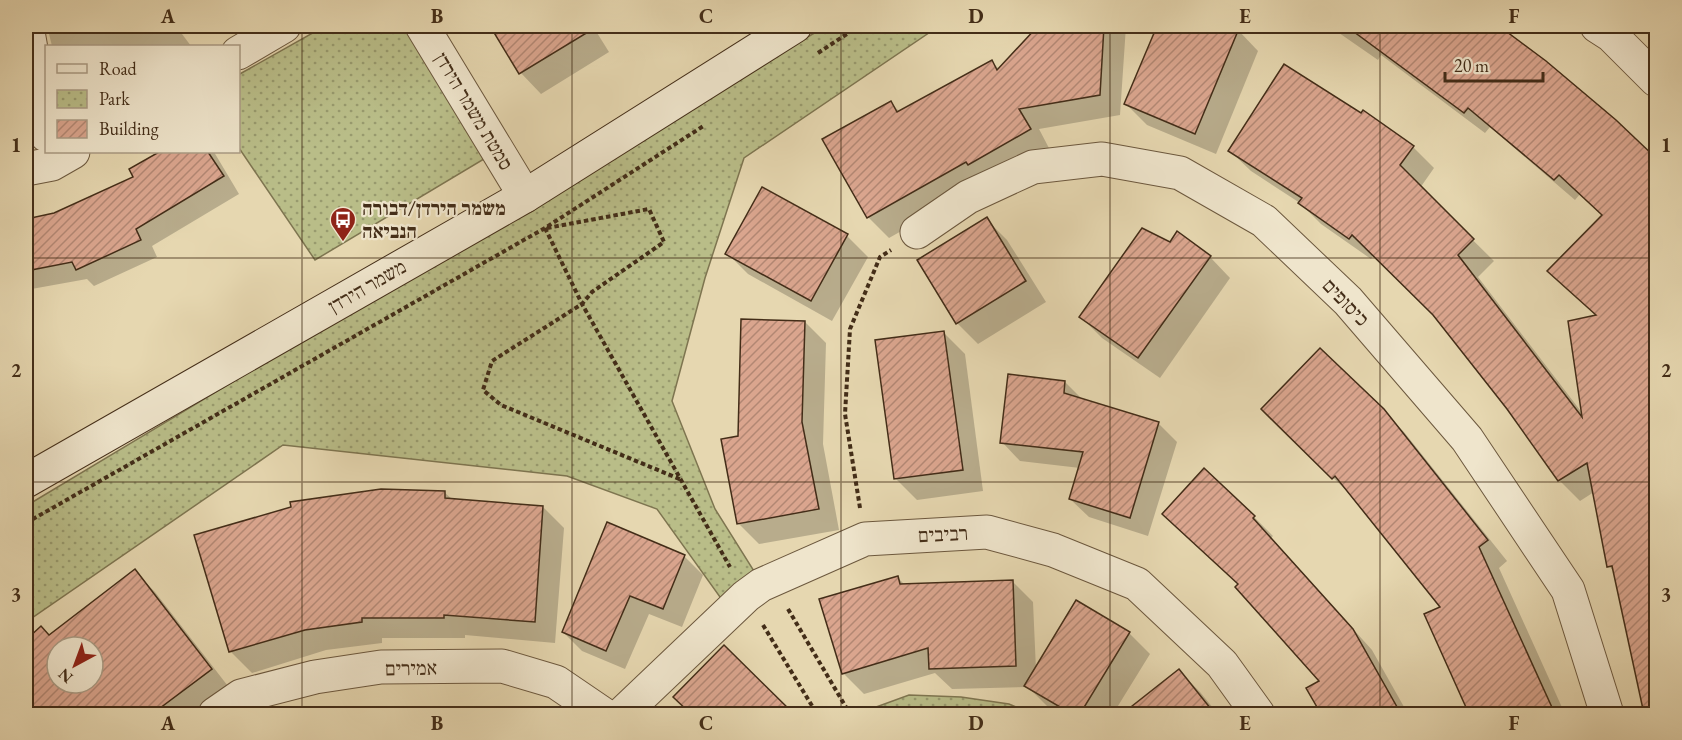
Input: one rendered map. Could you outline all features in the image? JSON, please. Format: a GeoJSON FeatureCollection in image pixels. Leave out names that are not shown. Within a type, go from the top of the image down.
{"type":"FeatureCollection","features":[{"type":"Feature","properties":{"kind":"street"},"geometry":{"type":"LineString","coordinates":[[27,26],[45,131]]}},
{"type":"Feature","properties":{"kind":"street"},"geometry":{"type":"LineString","coordinates":[[240,52],[284,26]]}},
{"type":"Feature","properties":{"kind":"street","name":"סמטת משמר הירדן"},"geometry":{"type":"LineString","coordinates":[[422,26],[525,196]]}},
{"type":"Feature","properties":{"kind":"street","name":"משמר הירדן"},"geometry":{"type":"LineString","coordinates":[[26,481],[525,196],[795,26]]}},
{"type":"Feature","properties":{"kind":"street"},"geometry":{"type":"LineString","coordinates":[[1609,29],[1656,80]]}},
{"type":"Feature","properties":{"kind":"street","name":"כיסופים"},"geometry":{"type":"LineString","coordinates":[[917,232],[968,197],[1033,167],[1102,159],[1180,173],[1264,221],[1348,301],[1467,439],[1568,590],[1606,714]]}},
{"type":"Feature","properties":{"kind":"street","name":"רביבים"},"geometry":{"type":"LineString","coordinates":[[622,714],[758,588],[865,539],[987,532],[1053,550],[1137,584],[1222,664],[1258,714]]}},
{"type":"Feature","properties":{"kind":"street","name":"אמירים"},"geometry":{"type":"LineString","coordinates":[[215,714],[242,696],[315,677],[381,667],[502,666],[556,682],[603,714]]}},
{"type":"Feature","properties":{"kind":"path"},"geometry":{"type":"LineString","coordinates":[[525,196],[545,228],[582,304],[682,480],[850,714]]}},
{"type":"Feature","properties":{"kind":"path"},"geometry":{"type":"LineString","coordinates":[[545,228],[650,210],[664,242],[592,292],[582,304],[492,361],[483,390],[501,405],[682,480]]}},
{"type":"Feature","properties":{"kind":"path"},"geometry":{"type":"LineString","coordinates":[[865,539],[845,414],[850,329],[880,257],[917,232]]}},
{"type":"Feature","properties":{"kind":"path"},"geometry":{"type":"LineString","coordinates":[[778,650],[817,714]]}},
{"type":"Feature","properties":{"kind":"green space"},"geometry":{"type":"Polygon","coordinates":[[[325,26],[404,26],[489,156],[315,260],[240,149],[240,74],[325,26]]]}},
{"type":"Feature","properties":{"kind":"green space"},"geometry":{"type":"Polygon","coordinates":[[[826,26],[939,26],[744,158],[705,278],[672,401],[715,509],[759,579],[725,604],[657,509],[567,476],[283,445],[26,622],[26,506],[826,26]]]}},
{"type":"Feature","properties":{"kind":"green space"},"geometry":{"type":"Polygon","coordinates":[[[909,695],[961,697],[1009,704],[1032,714],[857,714],[909,695]]]}},
{"type":"Feature","properties":{"kind":"building"},"geometry":{"type":"Polygon","coordinates":[[[490,26],[598,26],[519,74],[490,26]]]}},
{"type":"Feature","properties":{"kind":"building"},"geometry":{"type":"Polygon","coordinates":[[[1038,26],[1104,26],[1100,95],[1019,109],[1031,129],[968,165],[966,162],[867,218],[822,139],[891,101],[897,112],[992,60],[997,70],[1038,26]]]}},
{"type":"Feature","properties":{"kind":"building"},"geometry":{"type":"Polygon","coordinates":[[[1157,26],[1240,26],[1195,134],[1124,104],[1157,26]]]}},
{"type":"Feature","properties":{"kind":"building"},"geometry":{"type":"Polygon","coordinates":[[[1346,26],[1499,26],[1546,61],[1616,120],[1656,158],[1656,714],[1644,714],[1612,566],[1607,567],[1587,463],[1558,481],[1507,409],[1433,315],[1352,235],[1349,239],[1298,203],[1302,198],[1228,151],[1284,64],[1361,113],[1363,110],[1414,146],[1400,165],[1474,239],[1458,255],[1582,417],[1568,321],[1596,315],[1547,271],[1602,215],[1559,175],[1554,180],[1468,108],[1464,113],[1346,26]]]}},
{"type":"Feature","properties":{"kind":"building"},"geometry":{"type":"Polygon","coordinates":[[[157,153],[209,153],[224,176],[136,229],[141,240],[76,270],[72,262],[26,271],[26,219],[54,213],[133,177],[129,169],[157,153]]]}},
{"type":"Feature","properties":{"kind":"building"},"geometry":{"type":"Polygon","coordinates":[[[762,187],[848,234],[811,301],[725,254],[762,187]]]}},
{"type":"Feature","properties":{"kind":"building"},"geometry":{"type":"Polygon","coordinates":[[[987,217],[1026,281],[956,324],[917,260],[987,217]]]}},
{"type":"Feature","properties":{"kind":"building"},"geometry":{"type":"Polygon","coordinates":[[[1142,228],[1170,242],[1177,231],[1211,256],[1138,358],[1079,317],[1142,228]]]}},
{"type":"Feature","properties":{"kind":"building"},"geometry":{"type":"Polygon","coordinates":[[[741,319],[805,321],[802,422],[819,509],[737,524],[721,439],[738,436],[741,319]]]}},
{"type":"Feature","properties":{"kind":"building"},"geometry":{"type":"Polygon","coordinates":[[[944,331],[963,470],[894,479],[875,340],[944,331]]]}},
{"type":"Feature","properties":{"kind":"building"},"geometry":{"type":"Polygon","coordinates":[[[1320,348],[1384,409],[1488,540],[1479,547],[1555,714],[1469,714],[1424,614],[1440,607],[1335,476],[1332,479],[1261,409],[1320,348]]]}},
{"type":"Feature","properties":{"kind":"building"},"geometry":{"type":"Polygon","coordinates":[[[1008,374],[1065,381],[1064,393],[1159,422],[1130,518],[1069,499],[1083,452],[1000,443],[1008,374]]]}},
{"type":"Feature","properties":{"kind":"building"},"geometry":{"type":"Polygon","coordinates":[[[1204,468],[1255,516],[1253,518],[1353,629],[1401,714],[1321,714],[1306,688],[1319,681],[1235,587],[1238,584],[1162,514],[1204,468]]]}},
{"type":"Feature","properties":{"kind":"building"},"geometry":{"type":"Polygon","coordinates":[[[381,489],[445,491],[445,498],[543,506],[535,622],[444,615],[444,618],[362,618],[362,622],[305,630],[229,652],[194,535],[291,507],[290,502],[381,489]]]}},
{"type":"Feature","properties":{"kind":"building"},"geometry":{"type":"Polygon","coordinates":[[[607,522],[685,555],[663,609],[630,596],[606,651],[562,632],[607,522]]]}},
{"type":"Feature","properties":{"kind":"building"},"geometry":{"type":"Polygon","coordinates":[[[135,569],[212,669],[152,714],[26,714],[26,640],[41,626],[49,635],[135,569]]]}},
{"type":"Feature","properties":{"kind":"building"},"geometry":{"type":"Polygon","coordinates":[[[898,576],[900,584],[1013,580],[1016,666],[929,669],[928,648],[842,674],[819,599],[898,576]]]}},
{"type":"Feature","properties":{"kind":"building"},"geometry":{"type":"Polygon","coordinates":[[[1076,600],[1130,632],[1080,714],[1072,714],[1024,686],[1076,600]]]}},
{"type":"Feature","properties":{"kind":"building"},"geometry":{"type":"Polygon","coordinates":[[[724,645],[794,714],[691,714],[673,697],[724,645]]]}},
{"type":"Feature","properties":{"kind":"building"},"geometry":{"type":"Polygon","coordinates":[[[1179,669],[1215,714],[1122,714],[1179,669]]]}},
{"type":"Feature","properties":{"kind":"place","name":"משמר הירדן/דבורה הנביאה"},"geometry":{"type":"Point","coordinates":[343,243]}}]}
